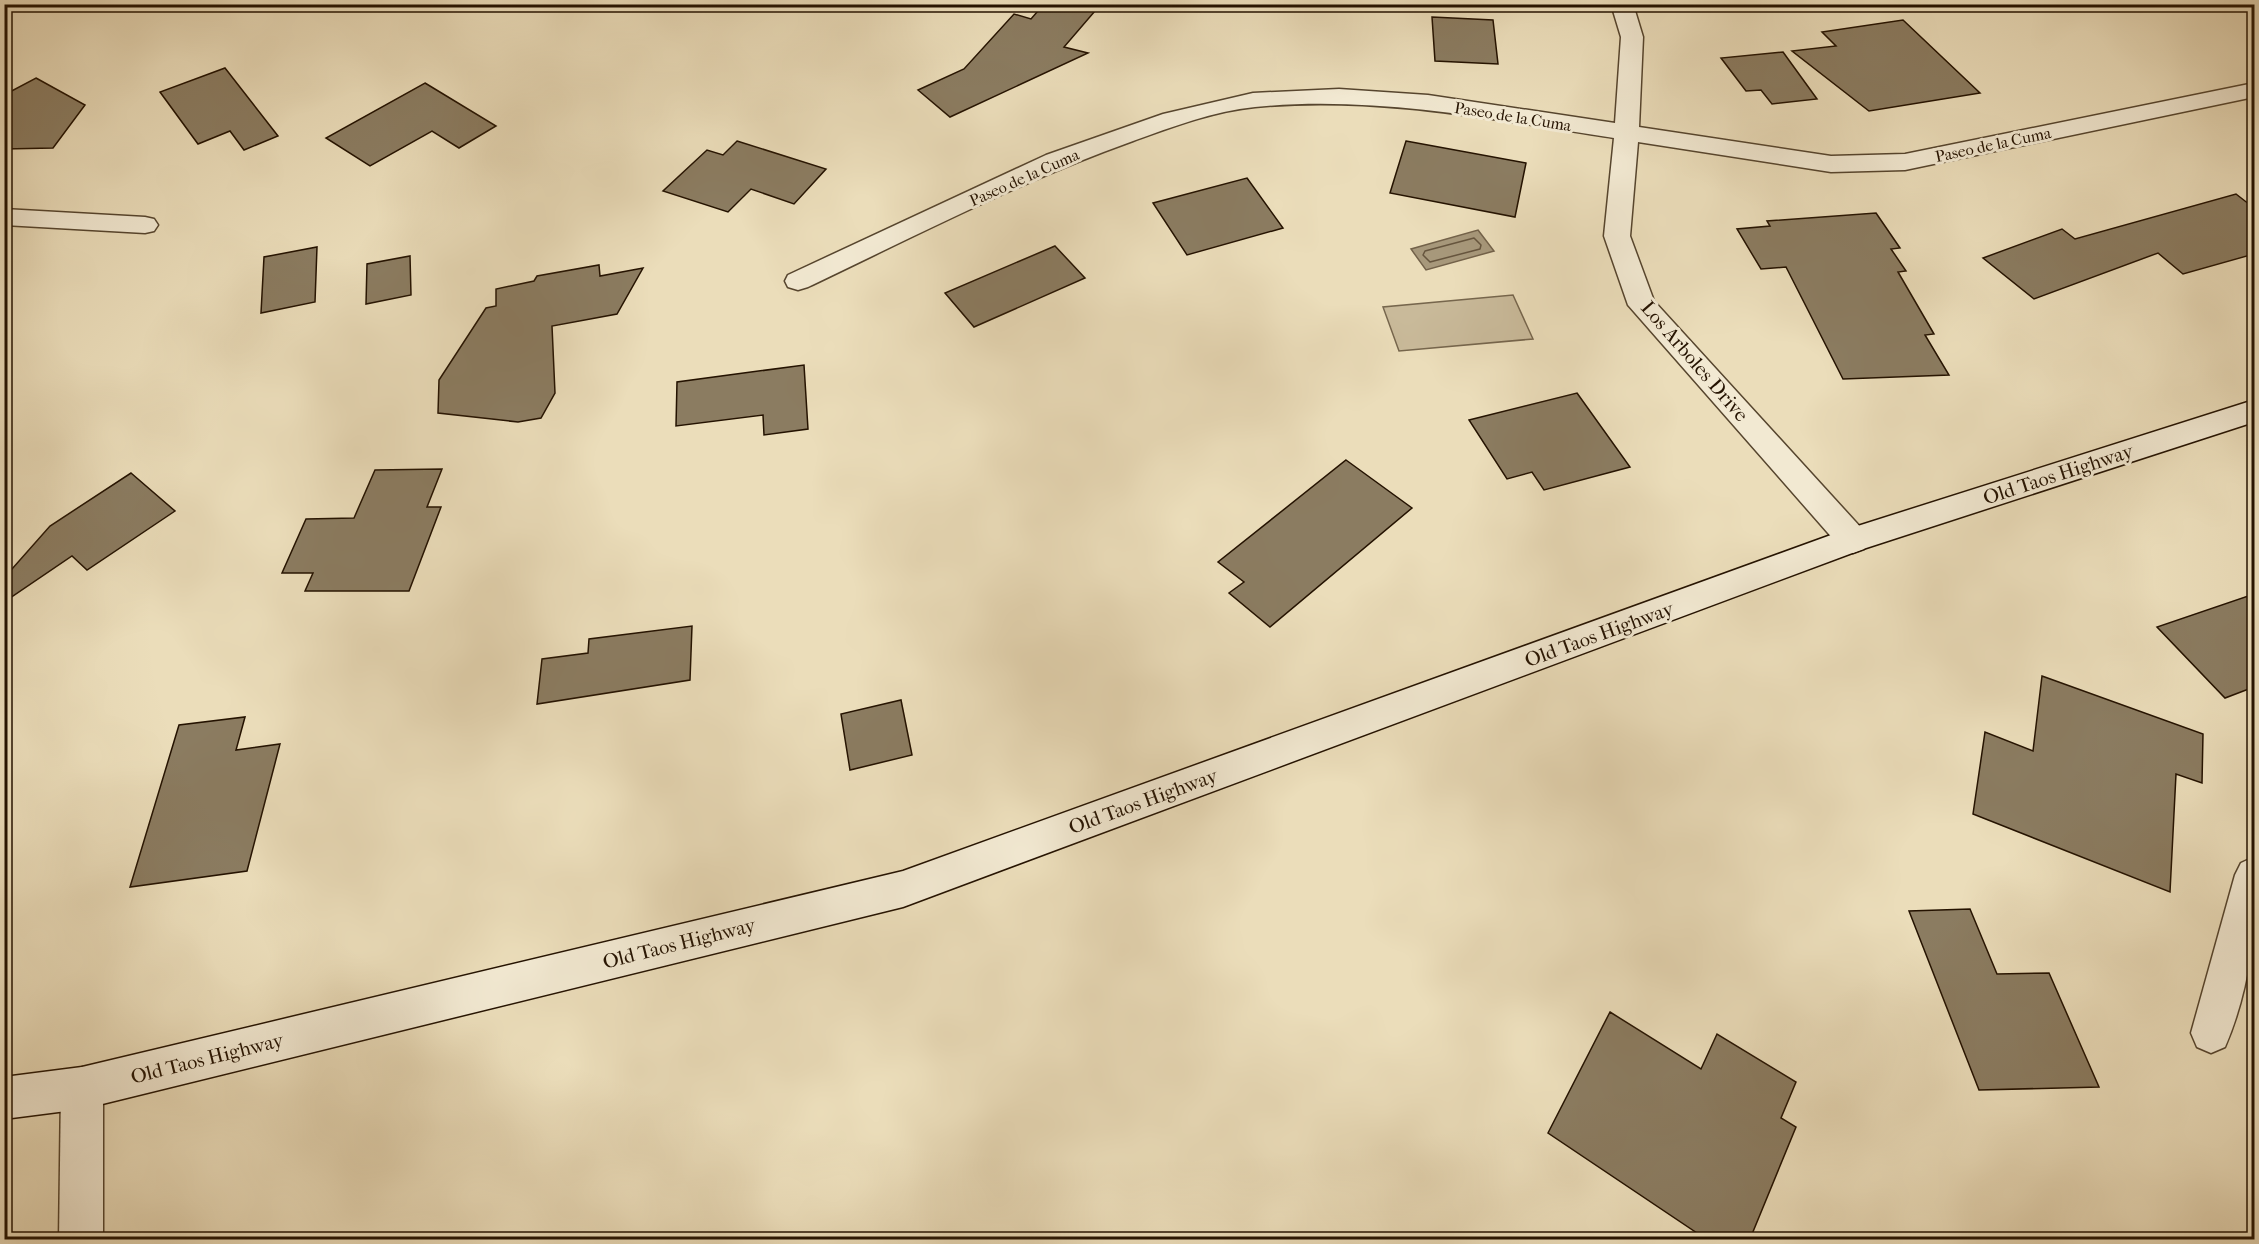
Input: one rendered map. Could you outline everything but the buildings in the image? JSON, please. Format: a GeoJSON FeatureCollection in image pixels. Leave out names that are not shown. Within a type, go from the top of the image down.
{"type":"FeatureCollection","features":[{"type":"Feature","properties":{"kind":"street","name":"Los Arboles Drive"},"geometry":{"type":"LineString","coordinates":[[1622,4],[1632,37],[1627,134],[1617,236],[1642,305],[1853,540]]}},
{"type":"Feature","properties":{"kind":"street","name":"Paseo de la Cuma"},"geometry":{"type":"LineString","coordinates":[[798,281],[1054,160],[1172,119],[1253,100],[1339,96],[1428,102],[1831,164],[1905,162],[2254,90]]}},
{"type":"Feature","properties":{"kind":"street"},"geometry":{"type":"LineString","coordinates":[[4,217],[145,225]]}},
{"type":"Feature","properties":{"kind":"street","name":"Old Taos Highway"},"geometry":{"type":"LineString","coordinates":[[4,1098],[82,1088],[903,889],[1853,540],[2254,411]]}},
{"type":"Feature","properties":{"kind":"street"},"geometry":{"type":"LineString","coordinates":[[2211,1033],[2254,875]]}},
{"type":"Feature","properties":{"kind":"street"},"geometry":{"type":"LineString","coordinates":[[81,1239],[82,1088]]}},
{"type":"Feature","properties":{"kind":"shaded area"},"geometry":{"type":"Polygon","coordinates":[[[1513,295],[1533,339],[1399,351],[1383,307],[1513,295]]]}},
{"type":"Feature","properties":{"kind":"water"},"geometry":{"type":"Polygon","coordinates":[[[1478,230],[1494,251],[1426,270],[1411,249],[1478,230]]]}}]}
